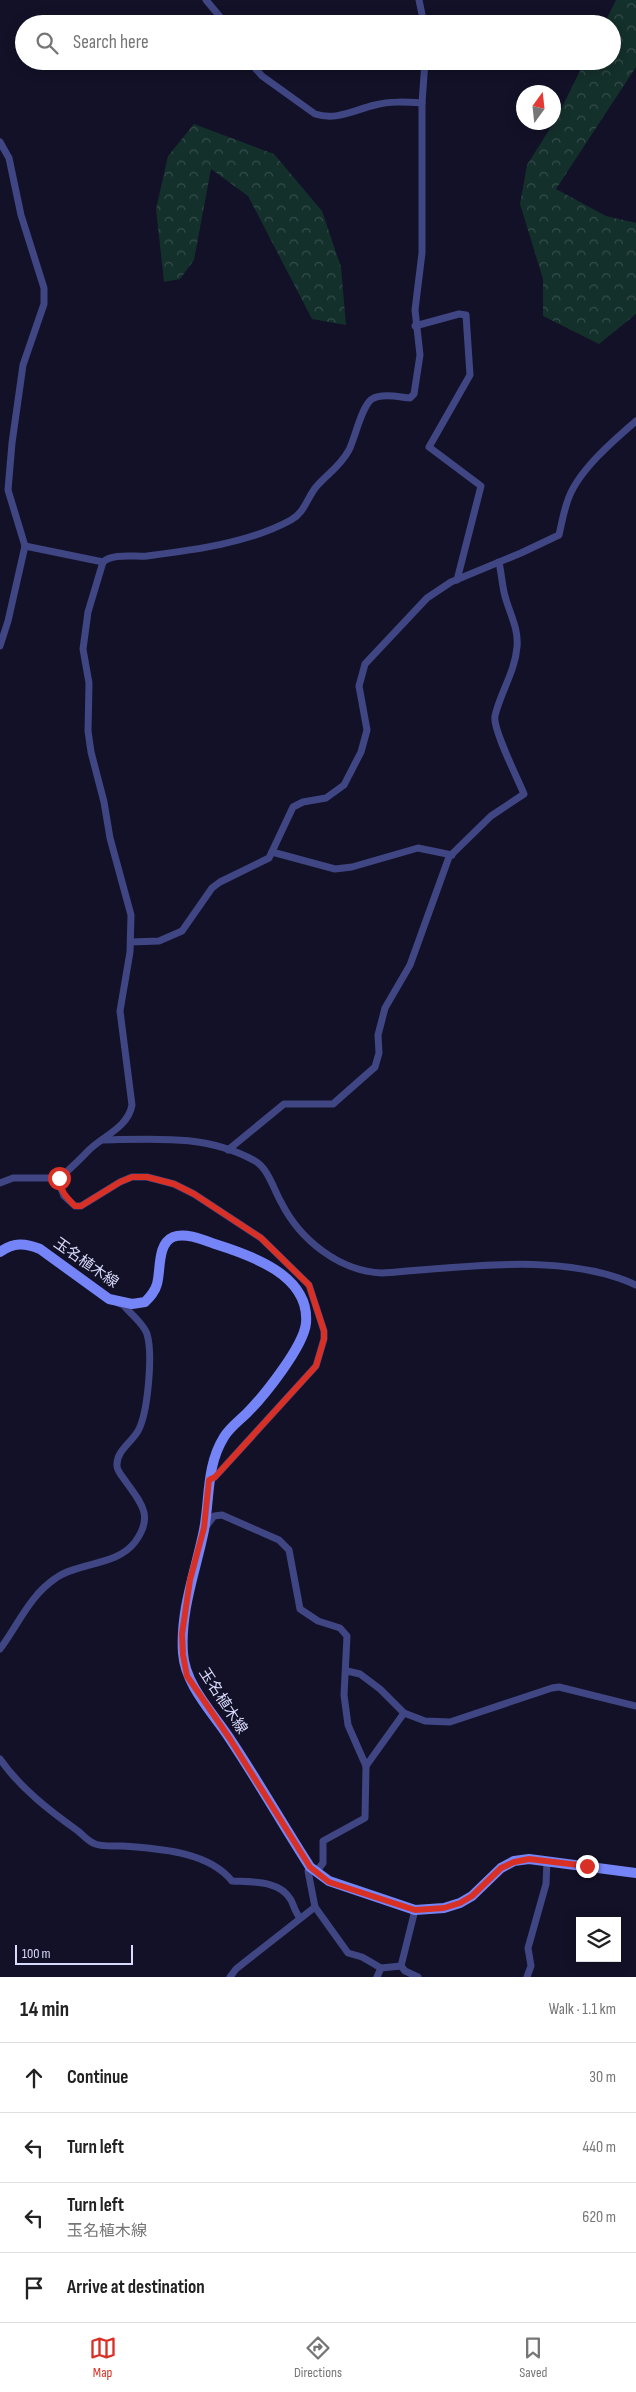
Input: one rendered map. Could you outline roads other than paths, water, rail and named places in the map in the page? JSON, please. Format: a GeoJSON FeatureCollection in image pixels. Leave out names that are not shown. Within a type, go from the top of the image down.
{"type":"FeatureCollection","features":[{"type":"Feature","properties":{"kind":"main road","name":"玉名植木線"},"geometry":{"type":"LineString","coordinates":[[0,1252],[14,1244],[28,1244],[40,1249],[108,1299],[132,1304],[145,1302],[156,1285],[165,1244],[173,1237],[183,1236],[209,1242],[254,1257],[274,1267],[305,1306],[306,1324],[297,1346],[271,1385],[248,1412],[227,1432],[217,1448],[209,1480],[204,1528],[190,1580],[182,1634],[187,1676],[230,1739],[313,1870],[329,1882],[415,1910],[444,1908],[460,1903],[472,1896],[501,1868],[514,1862],[529,1859],[636,1873]]}},
{"type":"Feature","properties":{"kind":"street"},"geometry":{"type":"LineString","coordinates":[[206,0],[218,15]]}},
{"type":"Feature","properties":{"kind":"street"},"geometry":{"type":"LineString","coordinates":[[420,0],[422,15]]}},
{"type":"Feature","properties":{"kind":"street"},"geometry":{"type":"LineString","coordinates":[[257,70],[262,76],[315,114],[325,117],[343,116],[376,105],[401,102],[422,103]]}},
{"type":"Feature","properties":{"kind":"street"},"geometry":{"type":"LineString","coordinates":[[24,546],[103,562],[110,558],[160,554],[236,540],[274,528],[297,516],[316,487],[340,465],[358,431],[366,406],[371,400],[382,396],[410,398],[414,394],[420,355],[415,326],[415,310],[422,246],[422,103],[424,70]]}},
{"type":"Feature","properties":{"kind":"street"},"geometry":{"type":"LineString","coordinates":[[0,142],[9,158],[21,215],[44,288],[42,317],[23,366],[11,453],[8,490],[24,546],[8,621],[0,646]]}},
{"type":"Feature","properties":{"kind":"street"},"geometry":{"type":"LineString","coordinates":[[415,326],[459,314],[466,315],[470,375],[429,447],[481,486],[457,580]]}},
{"type":"Feature","properties":{"kind":"street"},"geometry":{"type":"LineString","coordinates":[[131,942],[159,940],[182,931],[212,888],[220,882],[257,866],[269,858],[293,807],[303,802],[326,798],[344,784],[354,766],[367,730],[359,686],[365,664],[427,598],[457,580],[559,535],[569,496],[578,481],[612,443],[636,421]]}},
{"type":"Feature","properties":{"kind":"street"},"geometry":{"type":"LineString","coordinates":[[0,1182],[13,1178],[57,1178],[65,1174],[101,1140],[121,1126],[129,1115],[132,1105],[120,1011],[131,942],[129,908],[110,838],[88,731],[89,683],[84,659],[83,638],[88,612],[103,562]]}},
{"type":"Feature","properties":{"kind":"street"},"geometry":{"type":"LineString","coordinates":[[228,1150],[284,1104],[333,1104],[375,1067],[379,1053],[378,1035],[385,1008],[410,965],[449,858],[490,816],[524,794],[496,731],[494,717],[505,690],[517,648],[517,630],[504,593],[499,562]]}},
{"type":"Feature","properties":{"kind":"street"},"geometry":{"type":"LineString","coordinates":[[272,852],[335,869],[352,867],[418,848],[452,854]]}},
{"type":"Feature","properties":{"kind":"street"},"geometry":{"type":"LineString","coordinates":[[101,1140],[185,1139],[228,1150],[256,1161],[263,1168],[285,1211],[300,1229],[332,1258],[347,1267],[382,1273],[550,1265],[606,1273],[636,1285]]}},
{"type":"Feature","properties":{"kind":"street"},"geometry":{"type":"LineString","coordinates":[[57,1178],[64,1196],[75,1206],[81,1206],[120,1182],[132,1177],[147,1177],[174,1184],[194,1194],[261,1238],[309,1285],[324,1331],[324,1339],[316,1366],[215,1477],[209,1480]]}},
{"type":"Feature","properties":{"kind":"street"},"geometry":{"type":"LineString","coordinates":[[0,1649],[28,1605],[57,1577],[116,1556],[133,1545],[143,1532],[146,1520],[144,1511],[117,1468],[118,1456],[138,1431],[143,1416],[150,1359],[147,1334],[123,1305],[108,1299]]}},
{"type":"Feature","properties":{"kind":"street"},"geometry":{"type":"LineString","coordinates":[[204,1528],[214,1516],[222,1515],[279,1540],[289,1550],[300,1609],[318,1621],[340,1628],[347,1636],[347,1671],[344,1695],[348,1725],[366,1766],[365,1818],[323,1841],[323,1863],[308,1871],[314,1907],[348,1953],[362,1957],[381,1968],[401,1966]]}},
{"type":"Feature","properties":{"kind":"street"},"geometry":{"type":"LineString","coordinates":[[347,1671],[360,1674],[380,1689],[404,1713],[425,1721],[450,1722],[559,1687],[636,1706]]}},
{"type":"Feature","properties":{"kind":"street"},"geometry":{"type":"LineString","coordinates":[[366,1766],[404,1713]]}},
{"type":"Feature","properties":{"kind":"street"},"geometry":{"type":"LineString","coordinates":[[0,1759],[9,1772],[29,1791],[65,1823],[94,1844],[179,1854],[199,1859],[223,1870],[232,1880],[257,1882],[282,1888],[291,1899],[300,1918]]}},
{"type":"Feature","properties":{"kind":"street"},"geometry":{"type":"LineString","coordinates":[[527,1977],[531,1966],[528,1948],[546,1884],[547,1861]]}},
{"type":"Feature","properties":{"kind":"street"},"geometry":{"type":"LineString","coordinates":[[230,1977],[236,1970],[314,1907]]}},
{"type":"Feature","properties":{"kind":"street"},"geometry":{"type":"LineString","coordinates":[[401,1966],[415,1910]]}},
{"type":"Feature","properties":{"kind":"street"},"geometry":{"type":"LineString","coordinates":[[401,1966],[405,1971],[418,1977]]}},
{"type":"Feature","properties":{"kind":"street"},"geometry":{"type":"LineString","coordinates":[[377,1977],[381,1968]]}}]}
